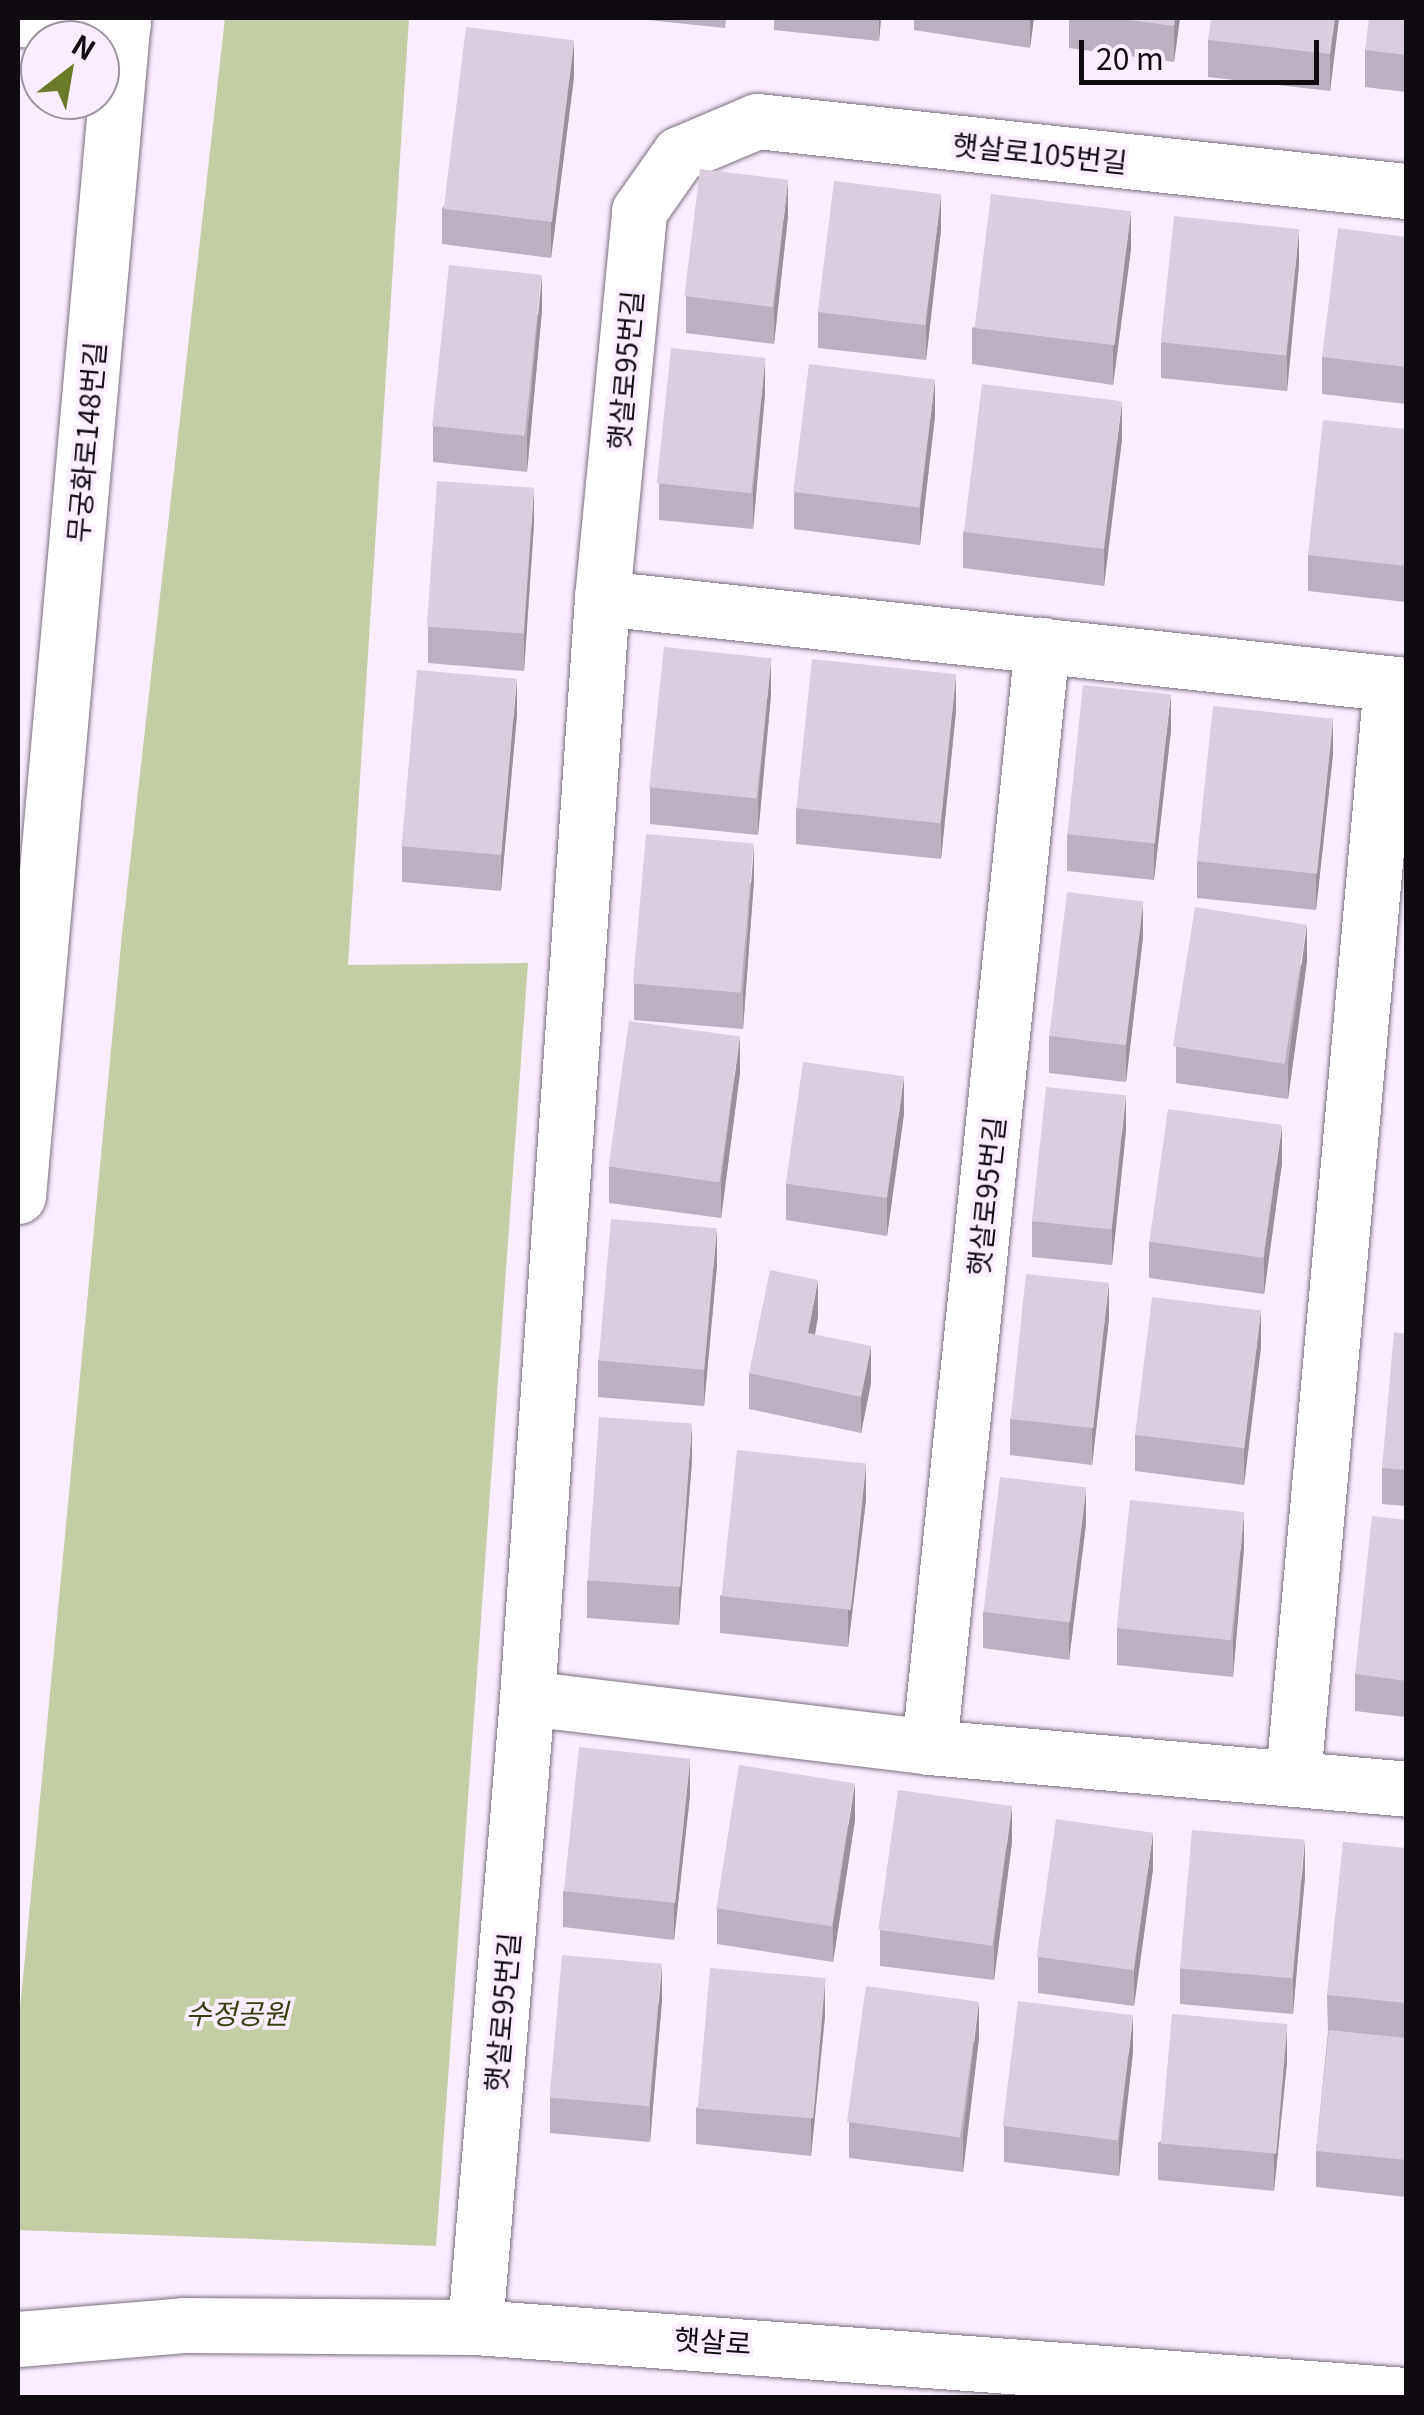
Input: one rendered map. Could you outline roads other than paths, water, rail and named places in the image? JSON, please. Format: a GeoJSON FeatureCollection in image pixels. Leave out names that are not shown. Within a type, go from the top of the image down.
{"type":"FeatureCollection","features":[{"type":"Feature","properties":{"kind":"street"},"geometry":{"type":"LineString","coordinates":[[18,19],[123,21]]}},
{"type":"Feature","properties":{"kind":"street","name":"무궁화로148번길"},"geometry":{"type":"LineString","coordinates":[[18,1196],[32,866],[123,21]]}},
{"type":"Feature","properties":{"kind":"street","name":"햇살로105번길"},"geometry":{"type":"LineString","coordinates":[[679,154],[757,121],[1406,191]]}},
{"type":"Feature","properties":{"kind":"street","name":"햇살로95번길"},"geometry":{"type":"LineString","coordinates":[[475,2327],[528,1698],[602,598],[639,211],[679,154]]}},
{"type":"Feature","properties":{"kind":"street"},"geometry":{"type":"LineString","coordinates":[[602,598],[1399,684],[1293,1777]]}},
{"type":"Feature","properties":{"kind":"street","name":"햇살로95번길"},"geometry":{"type":"LineString","coordinates":[[929,1747],[1042,645]]}},
{"type":"Feature","properties":{"kind":"street"},"geometry":{"type":"LineString","coordinates":[[528,1698],[929,1747],[1406,1789]]}},
{"type":"Feature","properties":{"kind":"street","name":"햇살로"},"geometry":{"type":"LineString","coordinates":[[18,2339],[183,2325],[475,2327],[1406,2395]]}},
{"type":"Feature","properties":{"kind":"park label","name":"수정공원"},"geometry":{"type":"Point","coordinates":[237,2012]}}]}
